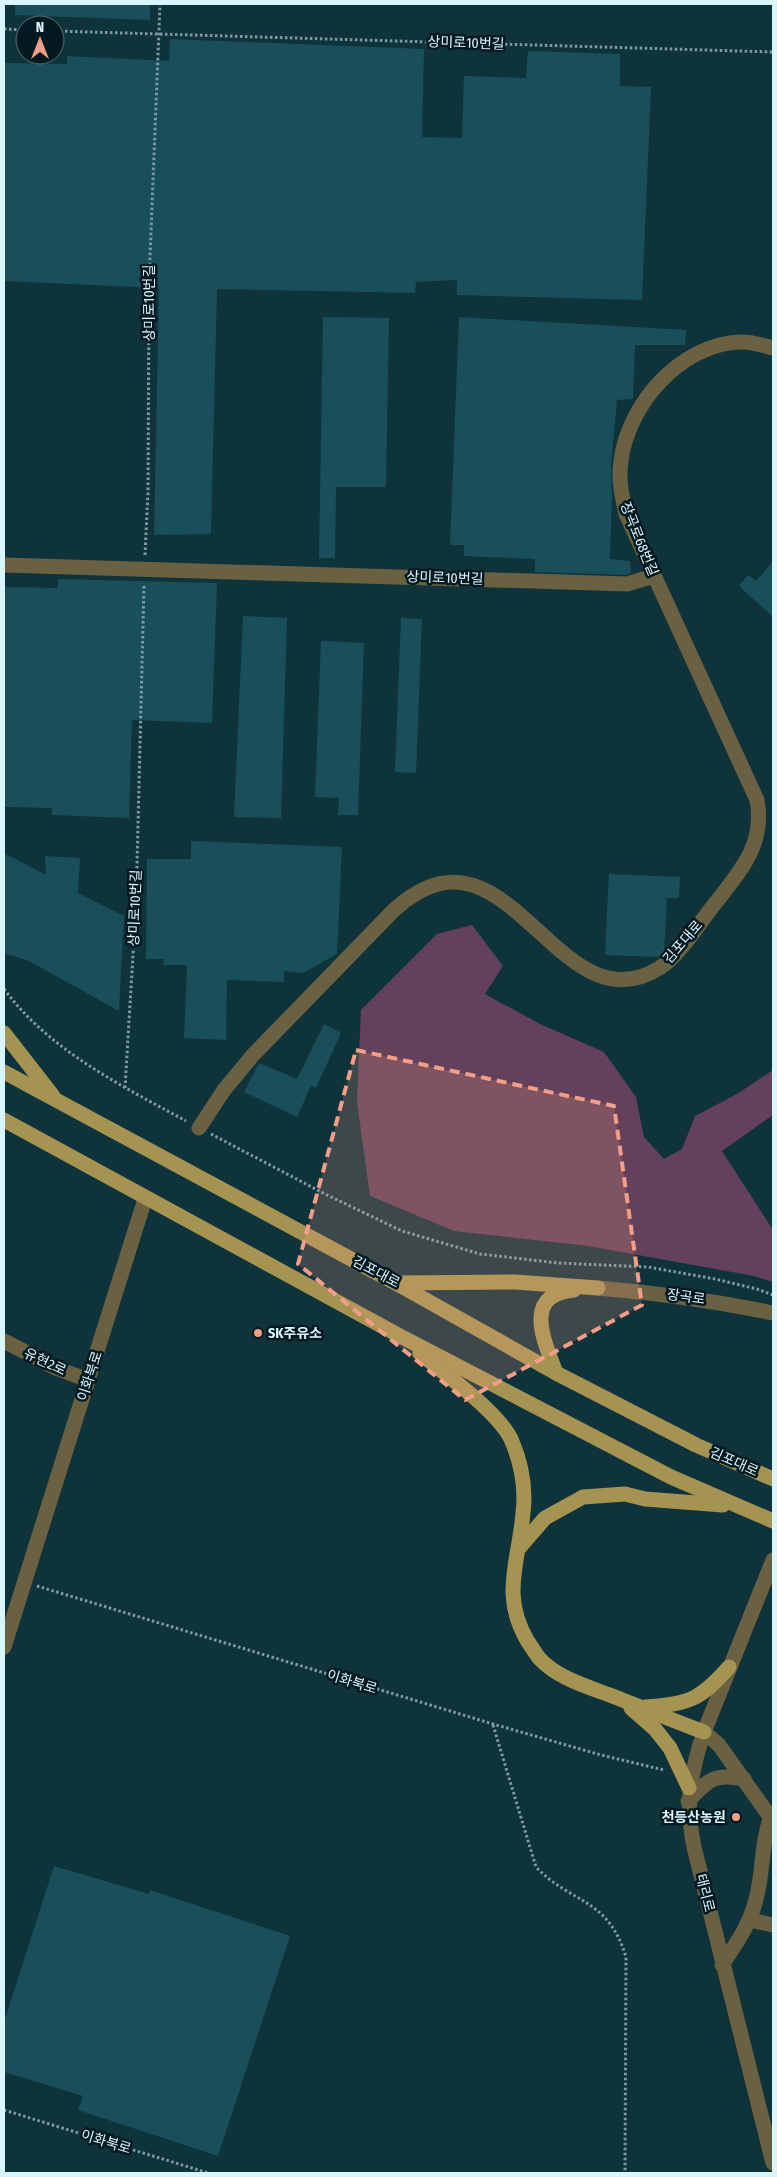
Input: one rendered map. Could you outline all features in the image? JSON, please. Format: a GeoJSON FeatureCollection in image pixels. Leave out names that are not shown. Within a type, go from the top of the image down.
{"type":"FeatureCollection","features":[{"type":"Feature","properties":{"kind":"main road","name":"김포대로"},"geometry":{"type":"LineString","coordinates":[[4,1033],[57,1101],[396,1283],[556,1373],[696,1445],[773,1480]]}},
{"type":"Feature","properties":{"kind":"main road"},"geometry":{"type":"LineString","coordinates":[[4,1072],[57,1101]]}},
{"type":"Feature","properties":{"kind":"main road"},"geometry":{"type":"LineString","coordinates":[[4,1120],[145,1199],[400,1336],[671,1477],[773,1521]]}},
{"type":"Feature","properties":{"kind":"main road"},"geometry":{"type":"LineString","coordinates":[[396,1283],[515,1282],[598,1288]]}},
{"type":"Feature","properties":{"kind":"main road"},"geometry":{"type":"LineString","coordinates":[[556,1373],[541,1331],[540,1317],[544,1305],[552,1296],[564,1291],[598,1288]]}},
{"type":"Feature","properties":{"kind":"main road"},"geometry":{"type":"LineString","coordinates":[[400,1336],[494,1416],[510,1438],[523,1478],[524,1511],[519,1548],[512,1574],[512,1594],[522,1632],[538,1657],[554,1670],[576,1682],[704,1732]]}},
{"type":"Feature","properties":{"kind":"main road"},"geometry":{"type":"LineString","coordinates":[[519,1548],[545,1518],[583,1497],[625,1494],[645,1499],[733,1505]]}},
{"type":"Feature","properties":{"kind":"main road"},"geometry":{"type":"LineString","coordinates":[[641,1707],[675,1704],[690,1700],[711,1688],[729,1667]]}},
{"type":"Feature","properties":{"kind":"main road"},"geometry":{"type":"LineString","coordinates":[[623,1700],[664,1739],[682,1773],[689,1795]]}},
{"type":"Feature","properties":{"kind":"street","name":"장곡로68번길"},"geometry":{"type":"LineString","coordinates":[[738,754],[626,514],[621,493],[621,460],[636,411],[672,372],[688,359],[702,351],[740,342],[773,348]]}},
{"type":"Feature","properties":{"kind":"street"},"geometry":{"type":"LineString","coordinates":[[4,565],[144,570]]}},
{"type":"Feature","properties":{"kind":"street","name":"상미로10번길"},"geometry":{"type":"LineString","coordinates":[[144,570],[627,584],[654,576]]}},
{"type":"Feature","properties":{"kind":"street","name":"김포대로"},"geometry":{"type":"LineString","coordinates":[[199,1128],[224,1090],[253,1055],[394,910],[409,896],[424,888],[456,882],[495,894],[581,968],[599,977],[615,980],[633,978],[648,974],[663,966],[732,881],[752,852],[757,840],[760,815],[757,800],[738,754]]}},
{"type":"Feature","properties":{"kind":"street","name":"이화북로"},"geometry":{"type":"LineString","coordinates":[[4,1647],[145,1199]]}},
{"type":"Feature","properties":{"kind":"street","name":"장곡로"},"geometry":{"type":"LineString","coordinates":[[598,1288],[701,1299],[773,1313]]}},
{"type":"Feature","properties":{"kind":"street","name":"유현2로"},"geometry":{"type":"LineString","coordinates":[[4,1341],[56,1368],[88,1380]]}},
{"type":"Feature","properties":{"kind":"street","name":"태리로"},"geometry":{"type":"LineString","coordinates":[[773,1560],[704,1732],[694,1761],[689,1795],[690,1829],[722,1965],[773,2163]]}},
{"type":"Feature","properties":{"kind":"street"},"geometry":{"type":"LineString","coordinates":[[704,1732],[719,1745],[772,1820],[763,1842],[759,1885],[750,1920],[722,1965]]}},
{"type":"Feature","properties":{"kind":"street"},"geometry":{"type":"LineString","coordinates":[[689,1795],[712,1778],[727,1775],[744,1779]]}},
{"type":"Feature","properties":{"kind":"street"},"geometry":{"type":"LineString","coordinates":[[750,1920],[773,1925]]}},
{"type":"Feature","properties":{"kind":"path","name":"상미로10번길"},"geometry":{"type":"LineString","coordinates":[[125,1088],[136,905],[144,570],[148,492],[149,282],[160,4]]}},
{"type":"Feature","properties":{"kind":"path","name":"상미로10번길"},"geometry":{"type":"LineString","coordinates":[[65,31],[773,52]]}},
{"type":"Feature","properties":{"kind":"path"},"geometry":{"type":"LineString","coordinates":[[4,988],[20,1008],[58,1044],[125,1088],[199,1128],[402,1231],[472,1252],[558,1263],[648,1267],[723,1281],[773,1295]]}},
{"type":"Feature","properties":{"kind":"path","name":"이화북로"},"geometry":{"type":"LineString","coordinates":[[24,1582],[493,1724],[630,1763],[682,1773]]}},
{"type":"Feature","properties":{"kind":"path"},"geometry":{"type":"LineString","coordinates":[[493,1724],[536,1867],[544,1876],[582,1898],[611,1924],[620,1939],[626,1957],[625,2173]]}},
{"type":"Feature","properties":{"kind":"path","name":"이화북로"},"geometry":{"type":"LineString","coordinates":[[4,2110],[208,2173]]}},
{"type":"Feature","properties":{"kind":"highlighted area"},"geometry":{"type":"Polygon","coordinates":[[[356,1050],[614,1106],[642,1305],[465,1400],[298,1264],[356,1050]]]}},
{"type":"Feature","properties":{"kind":"shaded area"},"geometry":{"type":"Polygon","coordinates":[[[472,925],[503,966],[485,994],[540,1024],[604,1052],[636,1097],[644,1137],[664,1159],[682,1149],[695,1116],[737,1094],[773,1070],[773,1115],[722,1151],[773,1230],[773,1282],[754,1276],[588,1246],[454,1231],[370,1196],[357,1102],[361,1010],[437,934],[472,925]]]}},
{"type":"Feature","properties":{"kind":"building"},"geometry":{"type":"Polygon","coordinates":[[[15,4],[150,4],[150,20],[65,17],[65,15],[15,15],[15,4]]]}},
{"type":"Feature","properties":{"kind":"building"},"geometry":{"type":"Polygon","coordinates":[[[170,39],[424,49],[422,137],[462,138],[464,76],[526,78],[528,51],[620,54],[620,86],[651,87],[642,300],[457,295],[457,280],[416,282],[415,293],[217,289],[211,534],[154,535],[159,288],[4,281],[4,63],[15,63],[15,65],[65,65],[67,64],[67,56],[169,61],[170,39]]]}},
{"type":"Feature","properties":{"kind":"building"},"geometry":{"type":"Polygon","coordinates":[[[323,317],[389,318],[386,487],[336,487],[335,558],[319,558],[323,317]]]}},
{"type":"Feature","properties":{"kind":"building"},"geometry":{"type":"Polygon","coordinates":[[[459,317],[686,330],[685,345],[635,345],[633,399],[617,400],[611,467],[610,559],[630,561],[631,573],[626,575],[535,572],[535,559],[464,556],[464,545],[450,545],[459,317]]]}},
{"type":"Feature","properties":{"kind":"building"},"geometry":{"type":"Polygon","coordinates":[[[773,561],[773,617],[739,586],[748,575],[756,581],[773,561]]]}},
{"type":"Feature","properties":{"kind":"building"},"geometry":{"type":"Polygon","coordinates":[[[58,579],[217,583],[212,723],[132,720],[129,818],[52,815],[52,808],[4,807],[4,587],[58,588],[58,579]]]}},
{"type":"Feature","properties":{"kind":"building"},"geometry":{"type":"Polygon","coordinates":[[[243,616],[287,618],[281,818],[234,817],[243,616]]]}},
{"type":"Feature","properties":{"kind":"building"},"geometry":{"type":"Polygon","coordinates":[[[401,618],[422,619],[416,773],[395,772],[401,618]]]}},
{"type":"Feature","properties":{"kind":"building"},"geometry":{"type":"Polygon","coordinates":[[[321,641],[364,643],[358,815],[338,815],[339,798],[315,797],[321,641]]]}},
{"type":"Feature","properties":{"kind":"building"},"geometry":{"type":"Polygon","coordinates":[[[191,841],[342,847],[337,954],[303,973],[284,971],[284,982],[227,980],[226,1040],[184,1038],[187,965],[163,965],[164,959],[146,959],[147,859],[191,859],[191,841]]]}},
{"type":"Feature","properties":{"kind":"building"},"geometry":{"type":"Polygon","coordinates":[[[4,853],[46,875],[45,856],[80,858],[78,893],[124,916],[119,1011],[29,961],[4,953],[4,853]]]}},
{"type":"Feature","properties":{"kind":"building"},"geometry":{"type":"Polygon","coordinates":[[[609,874],[680,877],[679,898],[667,898],[664,953],[658,957],[605,955],[609,874]]]}},
{"type":"Feature","properties":{"kind":"building"},"geometry":{"type":"Polygon","coordinates":[[[324,1024],[341,1033],[316,1088],[311,1086],[297,1117],[244,1092],[259,1063],[297,1079],[324,1024]]]}},
{"type":"Feature","properties":{"kind":"building"},"geometry":{"type":"Polygon","coordinates":[[[54,1866],[149,1894],[150,1890],[290,1936],[218,2156],[78,2110],[83,2096],[4,2072],[4,2022],[54,1866]]]}},
{"type":"Feature","properties":{"kind":"place","name":"SK주유소"},"geometry":{"type":"Point","coordinates":[258,1333]}},
{"type":"Feature","properties":{"kind":"place","name":"천등산농원"},"geometry":{"type":"Point","coordinates":[736,1817]}}]}
